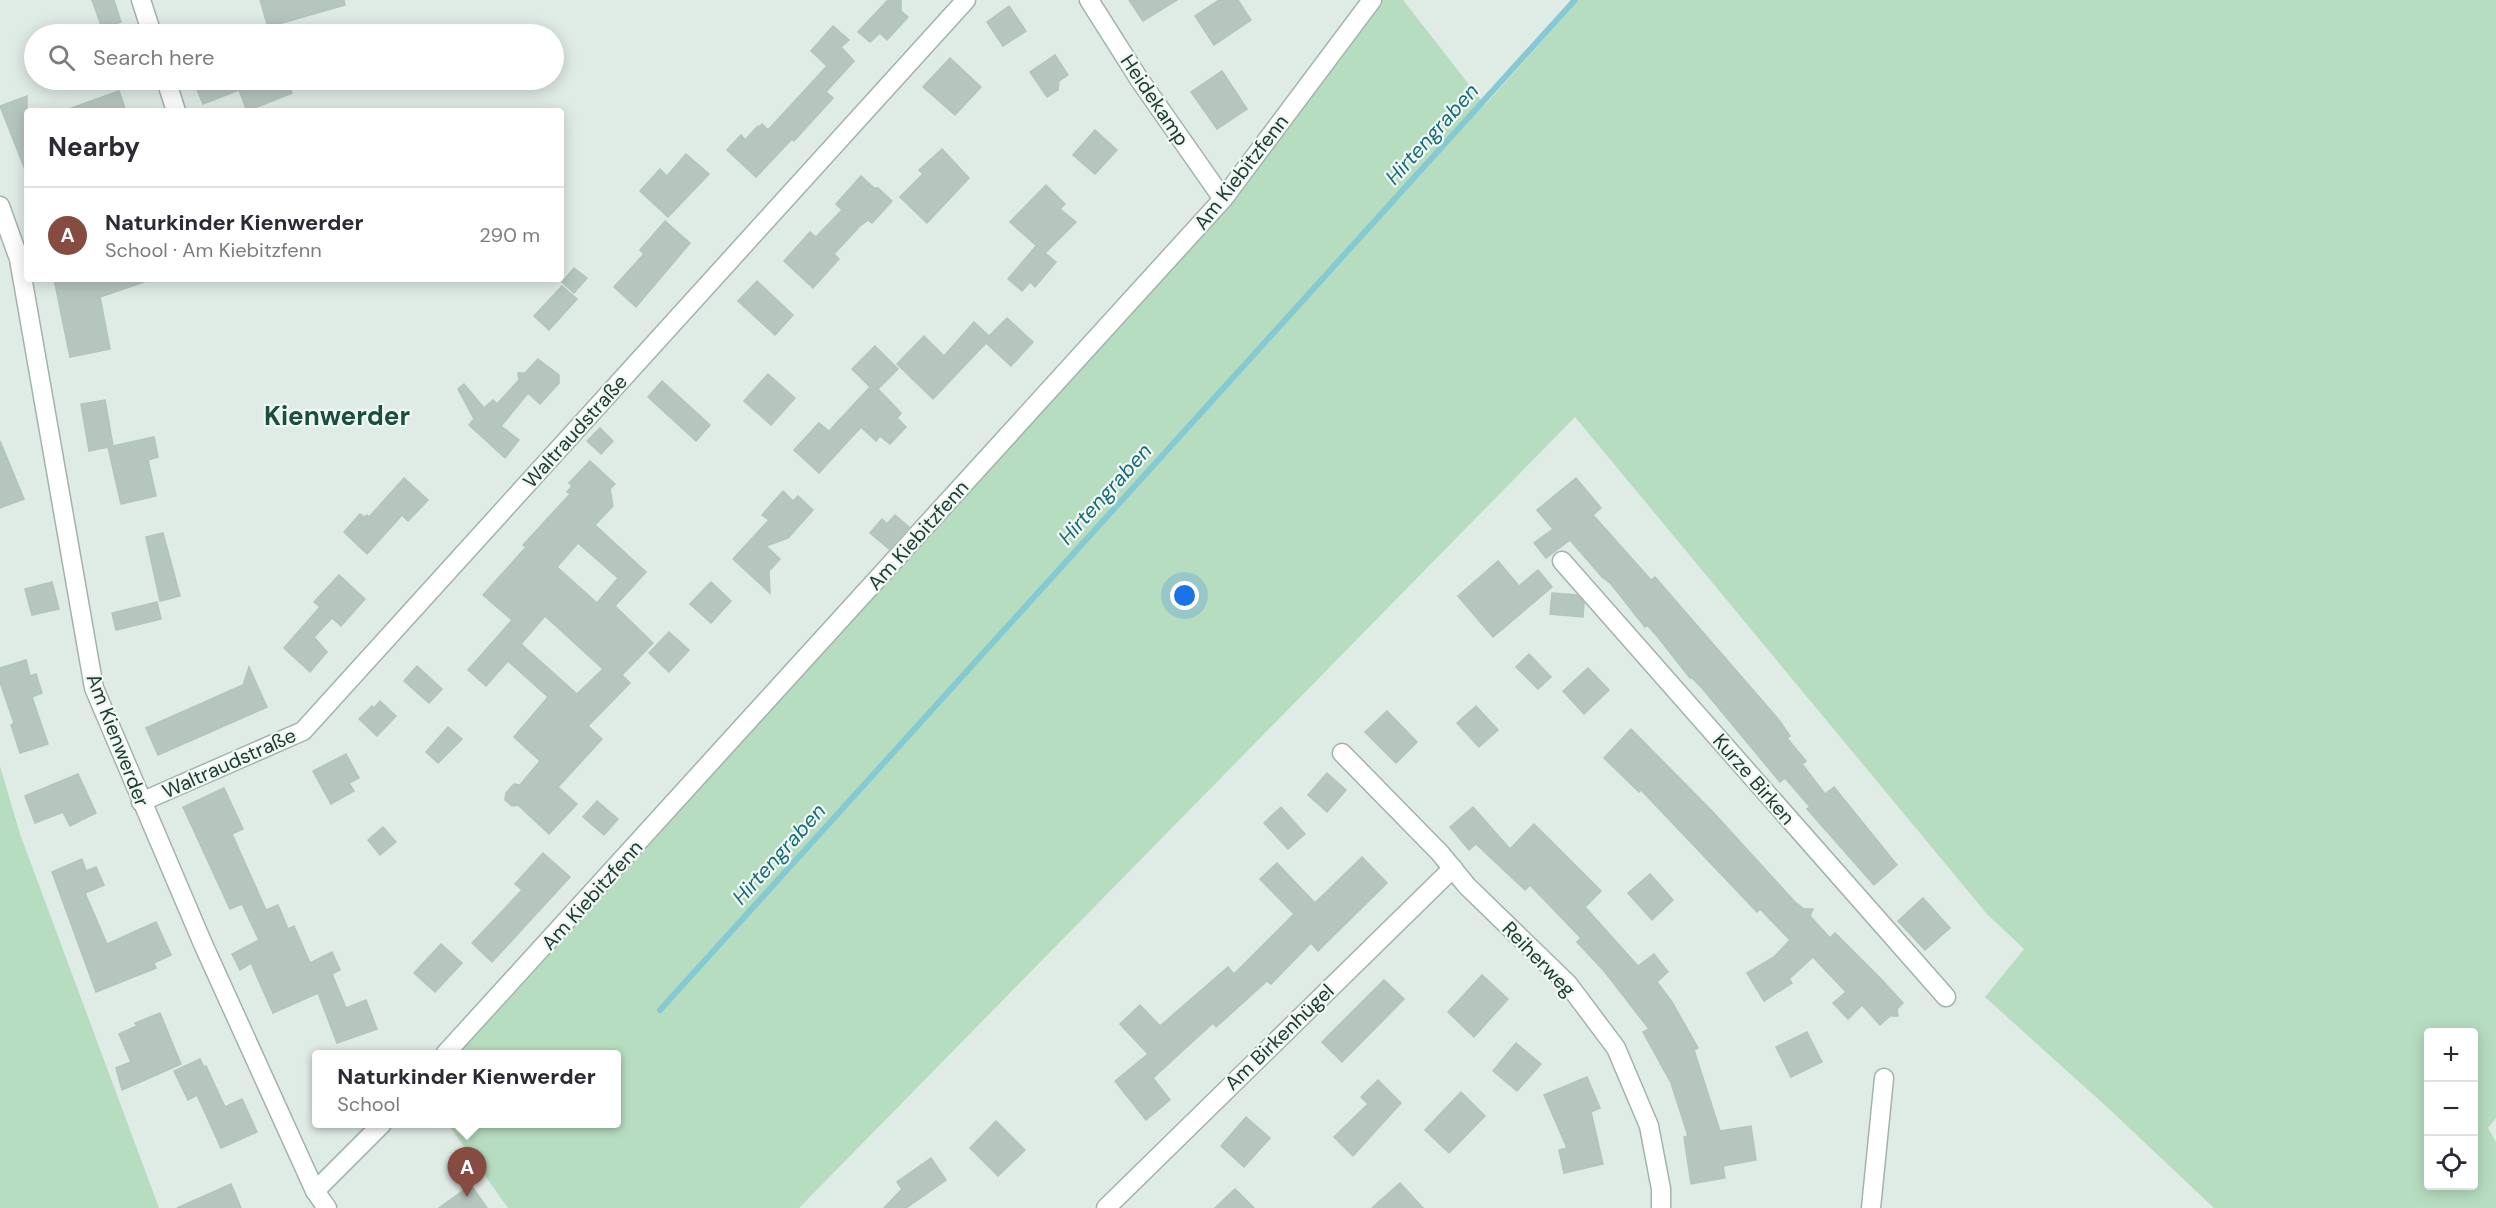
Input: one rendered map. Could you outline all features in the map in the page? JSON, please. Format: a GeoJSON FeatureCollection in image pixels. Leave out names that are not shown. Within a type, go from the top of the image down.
{"type":"FeatureCollection","features":[{"type":"Feature","properties":{"kind":"street"},"geometry":{"type":"LineString","coordinates":[[141,0],[149,24]]}},
{"type":"Feature","properties":{"kind":"street","name":"Waltraudstraße"},"geometry":{"type":"LineString","coordinates":[[141,802],[303,731],[966,0]]}},
{"type":"Feature","properties":{"kind":"street","name":"Heidekamp"},"geometry":{"type":"LineString","coordinates":[[1089,0],[1139,79],[1223,199]]}},
{"type":"Feature","properties":{"kind":"street","name":"Am Kiebitzfenn"},"geometry":{"type":"LineString","coordinates":[[450,1050],[1223,199],[1372,0]]}},
{"type":"Feature","properties":{"kind":"street"},"geometry":{"type":"LineString","coordinates":[[169,90],[175,108]]}},
{"type":"Feature","properties":{"kind":"street","name":"Am Kienwerder"},"geometry":{"type":"LineString","coordinates":[[0,206],[19,259],[94,688],[141,802],[315,1191],[327,1208]]}},
{"type":"Feature","properties":{"kind":"street","name":"Kurze Birken"},"geometry":{"type":"LineString","coordinates":[[1562,561],[1946,997]]}},
{"type":"Feature","properties":{"kind":"street","name":"Reiherweg"},"geometry":{"type":"LineString","coordinates":[[1342,753],[1453,868],[1467,886],[1568,984],[1616,1048],[1649,1126],[1661,1189],[1661,1208]]}},
{"type":"Feature","properties":{"kind":"street","name":"Am Birkenhügel"},"geometry":{"type":"LineString","coordinates":[[1106,1208],[1453,868]]}},
{"type":"Feature","properties":{"kind":"street"},"geometry":{"type":"LineString","coordinates":[[1870,1208],[1884,1078]]}},
{"type":"Feature","properties":{"kind":"street"},"geometry":{"type":"LineString","coordinates":[[315,1191],[378,1128]]}},
{"type":"Feature","properties":{"kind":"green space"},"geometry":{"type":"Polygon","coordinates":[[[1382,0],[1403,0],[1485,105],[1579,0],[2496,0],[2496,1118],[2488,1128],[2496,1142],[2496,1208],[2214,1208],[1985,997],[2024,949],[1987,914],[1575,417],[799,1208],[508,1208],[451,1128],[621,1128],[621,1050],[457,1050],[1229,202],[1382,0]]]}},
{"type":"Feature","properties":{"kind":"green space"},"geometry":{"type":"Polygon","coordinates":[[[0,766],[20,834],[159,1208],[0,1208],[0,766]]]}},
{"type":"Feature","properties":{"kind":"building"},"geometry":{"type":"Polygon","coordinates":[[[92,0],[114,0],[121,22],[101,24],[92,0]]]}},
{"type":"Feature","properties":{"kind":"building"},"geometry":{"type":"Polygon","coordinates":[[[260,0],[344,0],[345,5],[278,24],[267,24],[260,0]]]}},
{"type":"Feature","properties":{"kind":"building"},"geometry":{"type":"Polygon","coordinates":[[[901,0],[901,11],[908,17],[887,40],[880,33],[870,42],[858,32],[887,1],[901,0]]]}},
{"type":"Feature","properties":{"kind":"building"},"geometry":{"type":"Polygon","coordinates":[[[1129,0],[1177,0],[1143,21],[1129,0]]]}},
{"type":"Feature","properties":{"kind":"building"},"geometry":{"type":"Polygon","coordinates":[[[1219,0],[1238,0],[1251,20],[1214,45],[1195,16],[1219,0]]]}},
{"type":"Feature","properties":{"kind":"building"},"geometry":{"type":"Polygon","coordinates":[[[1009,6],[1026,31],[1003,46],[987,22],[1009,6]]]}},
{"type":"Feature","properties":{"kind":"building"},"geometry":{"type":"Polygon","coordinates":[[[833,26],[849,40],[841,47],[854,61],[826,92],[833,98],[794,141],[792,139],[756,177],[727,150],[741,135],[745,140],[762,124],[768,130],[827,66],[811,51],[833,26]]]}},
{"type":"Feature","properties":{"kind":"building"},"geometry":{"type":"Polygon","coordinates":[[[1055,55],[1068,75],[1059,81],[1058,90],[1047,97],[1030,72],[1055,55]]]}},
{"type":"Feature","properties":{"kind":"building"},"geometry":{"type":"Polygon","coordinates":[[[950,58],[981,87],[955,115],[923,87],[950,58]]]}},
{"type":"Feature","properties":{"kind":"building"},"geometry":{"type":"Polygon","coordinates":[[[1222,71],[1247,109],[1217,129],[1191,92],[1222,71]]]}},
{"type":"Feature","properties":{"kind":"building"},"geometry":{"type":"Polygon","coordinates":[[[197,90],[239,90],[203,104],[197,90]]]}},
{"type":"Feature","properties":{"kind":"building"},"geometry":{"type":"Polygon","coordinates":[[[239,90],[291,90],[292,93],[254,108],[246,108],[239,90]]]}},
{"type":"Feature","properties":{"kind":"building"},"geometry":{"type":"Polygon","coordinates":[[[119,91],[125,108],[72,108],[119,91]]]}},
{"type":"Feature","properties":{"kind":"building"},"geometry":{"type":"Polygon","coordinates":[[[27,96],[27,108],[24,108],[24,167],[0,106],[27,96]]]}},
{"type":"Feature","properties":{"kind":"building"},"geometry":{"type":"Polygon","coordinates":[[[1095,130],[1117,150],[1095,174],[1073,155],[1095,130]]]}},
{"type":"Feature","properties":{"kind":"building"},"geometry":{"type":"Polygon","coordinates":[[[942,149],[969,178],[927,223],[900,197],[923,174],[919,170],[942,149]]]}},
{"type":"Feature","properties":{"kind":"building"},"geometry":{"type":"Polygon","coordinates":[[[686,154],[709,174],[668,217],[640,191],[660,169],[667,176],[686,154]]]}},
{"type":"Feature","properties":{"kind":"building"},"geometry":{"type":"Polygon","coordinates":[[[861,176],[892,201],[872,223],[868,220],[860,226],[834,254],[839,259],[813,288],[784,261],[810,232],[816,237],[842,210],[836,204],[861,176]]]}},
{"type":"Feature","properties":{"kind":"building"},"geometry":{"type":"Polygon","coordinates":[[[1046,185],[1065,204],[1060,209],[1076,222],[1045,253],[1056,262],[1035,287],[1030,282],[1022,291],[1008,279],[1036,246],[1039,248],[1010,222],[1046,185]]]}},
{"type":"Feature","properties":{"kind":"building"},"geometry":{"type":"Polygon","coordinates":[[[665,221],[690,243],[636,307],[614,287],[644,254],[640,250],[665,221]]]}},
{"type":"Feature","properties":{"kind":"building"},"geometry":{"type":"Polygon","coordinates":[[[574,268],[587,278],[574,293],[562,282],[574,268]]]}},
{"type":"Feature","properties":{"kind":"building"},"geometry":{"type":"Polygon","coordinates":[[[757,281],[793,315],[775,335],[738,301],[757,281]]]}},
{"type":"Feature","properties":{"kind":"building"},"geometry":{"type":"Polygon","coordinates":[[[55,282],[144,282],[100,297],[110,349],[70,357],[55,282]]]}},
{"type":"Feature","properties":{"kind":"building"},"geometry":{"type":"Polygon","coordinates":[[[562,286],[577,299],[549,330],[534,316],[562,286]]]}},
{"type":"Feature","properties":{"kind":"building"},"geometry":{"type":"Polygon","coordinates":[[[1007,318],[1033,342],[1011,366],[986,343],[933,399],[897,364],[924,336],[944,356],[974,322],[989,336],[1007,318]]]}},
{"type":"Feature","properties":{"kind":"building"},"geometry":{"type":"Polygon","coordinates":[[[875,346],[898,369],[878,389],[901,413],[897,418],[906,427],[890,444],[880,436],[876,441],[861,427],[819,473],[794,450],[819,423],[829,431],[870,387],[852,369],[875,346]]]}},
{"type":"Feature","properties":{"kind":"building"},"geometry":{"type":"Polygon","coordinates":[[[538,359],[559,375],[559,383],[540,404],[528,393],[501,426],[519,440],[505,458],[469,425],[474,419],[458,389],[464,384],[484,408],[493,400],[497,404],[519,380],[518,373],[525,373],[538,359]]]}},
{"type":"Feature","properties":{"kind":"building"},"geometry":{"type":"Polygon","coordinates":[[[768,374],[795,398],[771,425],[744,401],[768,374]]]}},
{"type":"Feature","properties":{"kind":"building"},"geometry":{"type":"Polygon","coordinates":[[[662,381],[710,425],[696,441],[648,397],[662,381]]]}},
{"type":"Feature","properties":{"kind":"building"},"geometry":{"type":"Polygon","coordinates":[[[105,400],[113,446],[154,437],[158,457],[148,460],[156,496],[121,504],[108,447],[89,451],[81,404],[105,400]]]}},
{"type":"Feature","properties":{"kind":"building"},"geometry":{"type":"Polygon","coordinates":[[[600,428],[613,441],[601,454],[587,441],[600,428]]]}},
{"type":"Feature","properties":{"kind":"building"},"geometry":{"type":"Polygon","coordinates":[[[0,441],[24,499],[0,508],[0,441]]]}},
{"type":"Feature","properties":{"kind":"building"},"geometry":{"type":"Polygon","coordinates":[[[590,461],[615,484],[610,489],[613,506],[595,525],[646,572],[615,606],[653,643],[622,675],[630,683],[588,726],[602,739],[558,787],[577,804],[549,834],[518,805],[512,806],[505,800],[506,793],[514,784],[520,785],[540,761],[514,737],[548,697],[508,661],[486,686],[468,670],[512,620],[483,595],[526,547],[523,545],[570,494],[567,492],[572,486],[569,483],[590,461]],[[578,543],[557,567],[597,603],[618,578],[578,543]],[[545,616],[521,644],[577,694],[603,669],[545,616]]]}},
{"type":"Feature","properties":{"kind":"building"},"geometry":{"type":"Polygon","coordinates":[[[404,478],[428,500],[408,521],[402,515],[367,554],[344,532],[360,514],[369,517],[404,478]]]}},
{"type":"Feature","properties":{"kind":"building"},"geometry":{"type":"Polygon","coordinates":[[[1576,478],[1601,508],[1593,515],[1651,580],[1655,577],[1779,720],[1790,736],[1787,738],[1806,761],[1802,764],[1825,794],[1834,787],[1897,865],[1874,885],[1807,809],[1810,807],[1785,778],[1780,782],[1702,688],[1690,678],[1657,636],[1647,625],[1645,627],[1611,584],[1602,577],[1570,540],[1546,558],[1534,543],[1553,529],[1537,510],[1576,478]]]}},
{"type":"Feature","properties":{"kind":"building"},"geometry":{"type":"Polygon","coordinates":[[[783,491],[793,501],[798,496],[813,510],[788,538],[766,546],[780,559],[769,571],[770,593],[733,559],[769,520],[762,515],[783,491]]]}},
{"type":"Feature","properties":{"kind":"building"},"geometry":{"type":"Polygon","coordinates":[[[895,515],[909,527],[889,549],[870,533],[882,519],[887,524],[895,515]]]}},
{"type":"Feature","properties":{"kind":"building"},"geometry":{"type":"Polygon","coordinates":[[[163,533],[180,596],[160,601],[146,537],[163,533]]]}},
{"type":"Feature","properties":{"kind":"building"},"geometry":{"type":"Polygon","coordinates":[[[1498,561],[1519,586],[1538,570],[1552,587],[1493,637],[1458,596],[1498,561]]]}},
{"type":"Feature","properties":{"kind":"building"},"geometry":{"type":"Polygon","coordinates":[[[339,575],[365,599],[341,626],[332,618],[314,637],[327,652],[310,672],[284,648],[320,607],[314,602],[339,575]]]}},
{"type":"Feature","properties":{"kind":"building"},"geometry":{"type":"Polygon","coordinates":[[[52,582],[59,609],[32,615],[25,589],[52,582]]]}},
{"type":"Feature","properties":{"kind":"building"},"geometry":{"type":"Polygon","coordinates":[[[711,582],[731,601],[711,623],[690,604],[711,582]]]}},
{"type":"Feature","properties":{"kind":"building"},"geometry":{"type":"Polygon","coordinates":[[[1552,593],[1577,595],[1584,603],[1583,617],[1550,614],[1552,593]]]}},
{"type":"Feature","properties":{"kind":"building"},"geometry":{"type":"Polygon","coordinates":[[[157,602],[161,619],[116,630],[112,613],[157,602]]]}},
{"type":"Feature","properties":{"kind":"building"},"geometry":{"type":"Polygon","coordinates":[[[669,632],[689,650],[669,672],[649,653],[669,632]]]}},
{"type":"Feature","properties":{"kind":"building"},"geometry":{"type":"Polygon","coordinates":[[[1529,654],[1551,677],[1538,689],[1516,667],[1529,654]]]}},
{"type":"Feature","properties":{"kind":"building"},"geometry":{"type":"Polygon","coordinates":[[[26,660],[30,676],[36,674],[42,693],[32,697],[48,744],[20,753],[11,725],[14,723],[0,682],[0,668],[26,660]]]}},
{"type":"Feature","properties":{"kind":"building"},"geometry":{"type":"Polygon","coordinates":[[[417,666],[442,689],[429,703],[404,681],[417,666]]]}},
{"type":"Feature","properties":{"kind":"building"},"geometry":{"type":"Polygon","coordinates":[[[249,667],[267,707],[158,755],[146,728],[243,685],[249,667]]]}},
{"type":"Feature","properties":{"kind":"building"},"geometry":{"type":"Polygon","coordinates":[[[1588,668],[1609,690],[1584,714],[1563,691],[1588,668]]]}},
{"type":"Feature","properties":{"kind":"building"},"geometry":{"type":"Polygon","coordinates":[[[380,701],[396,716],[377,736],[359,719],[380,701]]]}},
{"type":"Feature","properties":{"kind":"building"},"geometry":{"type":"Polygon","coordinates":[[[1476,706],[1498,730],[1479,747],[1457,723],[1476,706]]]}},
{"type":"Feature","properties":{"kind":"building"},"geometry":{"type":"Polygon","coordinates":[[[1387,711],[1417,742],[1396,763],[1365,732],[1387,711]]]}},
{"type":"Feature","properties":{"kind":"building"},"geometry":{"type":"Polygon","coordinates":[[[448,727],[462,739],[438,763],[426,752],[448,727]]]}},
{"type":"Feature","properties":{"kind":"building"},"geometry":{"type":"Polygon","coordinates":[[[1631,729],[1712,811],[1795,902],[1804,909],[1813,909],[1810,916],[1830,938],[1835,933],[1883,981],[1903,1003],[1897,1009],[1898,1016],[1890,1016],[1880,1025],[1862,1005],[1848,1019],[1833,1003],[1846,992],[1813,957],[1789,979],[1792,983],[1764,1001],[1747,973],[1774,957],[1790,940],[1760,909],[1757,912],[1641,790],[1639,792],[1604,758],[1631,729]]]}},
{"type":"Feature","properties":{"kind":"building"},"geometry":{"type":"Polygon","coordinates":[[[346,754],[359,778],[349,783],[354,791],[331,804],[313,771],[346,754]]]}},
{"type":"Feature","properties":{"kind":"building"},"geometry":{"type":"Polygon","coordinates":[[[1327,773],[1346,790],[1327,812],[1308,795],[1327,773]]]}},
{"type":"Feature","properties":{"kind":"building"},"geometry":{"type":"Polygon","coordinates":[[[78,774],[96,813],[70,826],[63,812],[35,823],[25,796],[78,774]]]}},
{"type":"Feature","properties":{"kind":"building"},"geometry":{"type":"Polygon","coordinates":[[[224,788],[243,829],[232,834],[266,910],[278,905],[288,929],[294,926],[310,963],[332,952],[340,970],[332,974],[346,1008],[366,1000],[377,1029],[337,1043],[318,993],[273,1013],[251,963],[240,970],[232,954],[259,940],[242,904],[230,909],[183,807],[224,788]]]}},
{"type":"Feature","properties":{"kind":"building"},"geometry":{"type":"Polygon","coordinates":[[[597,801],[618,819],[604,835],[583,817],[597,801]]]}},
{"type":"Feature","properties":{"kind":"building"},"geometry":{"type":"Polygon","coordinates":[[[1281,807],[1305,834],[1288,849],[1264,823],[1281,807]]]}},
{"type":"Feature","properties":{"kind":"building"},"geometry":{"type":"Polygon","coordinates":[[[1473,807],[1510,849],[1534,824],[1601,891],[1585,907],[1638,966],[1654,954],[1668,972],[1657,982],[1672,1002],[1698,1048],[1694,1050],[1720,1131],[1751,1126],[1756,1160],[1723,1166],[1725,1178],[1691,1184],[1684,1137],[1688,1136],[1671,1083],[1643,1032],[1649,1029],[1604,971],[1577,942],[1581,938],[1530,885],[1525,890],[1476,844],[1469,850],[1450,827],[1473,807]]]}},
{"type":"Feature","properties":{"kind":"building"},"geometry":{"type":"Polygon","coordinates":[[[383,827],[396,842],[380,855],[368,840],[383,827]]]}},
{"type":"Feature","properties":{"kind":"building"},"geometry":{"type":"Polygon","coordinates":[[[543,853],[570,877],[492,962],[472,943],[522,890],[515,884],[543,853]]]}},
{"type":"Feature","properties":{"kind":"building"},"geometry":{"type":"Polygon","coordinates":[[[1362,857],[1387,883],[1318,951],[1311,943],[1271,984],[1267,981],[1216,1027],[1213,1023],[1153,1078],[1170,1100],[1146,1120],[1115,1081],[1148,1054],[1120,1024],[1140,1005],[1160,1026],[1228,967],[1234,974],[1294,914],[1260,879],[1277,863],[1315,903],[1362,857]]]}},
{"type":"Feature","properties":{"kind":"building"},"geometry":{"type":"Polygon","coordinates":[[[82,859],[86,871],[96,867],[104,885],[85,893],[107,944],[156,922],[171,955],[154,963],[156,968],[96,992],[52,872],[82,859]]]}},
{"type":"Feature","properties":{"kind":"building"},"geometry":{"type":"Polygon","coordinates":[[[1650,874],[1673,900],[1652,920],[1628,893],[1650,874]]]}},
{"type":"Feature","properties":{"kind":"building"},"geometry":{"type":"Polygon","coordinates":[[[1923,898],[1950,928],[1925,950],[1898,921],[1923,898]]]}},
{"type":"Feature","properties":{"kind":"building"},"geometry":{"type":"Polygon","coordinates":[[[441,944],[462,963],[435,992],[414,973],[441,944]]]}},
{"type":"Feature","properties":{"kind":"building"},"geometry":{"type":"Polygon","coordinates":[[[1482,975],[1508,999],[1474,1037],[1448,1012],[1482,975]]]}},
{"type":"Feature","properties":{"kind":"building"},"geometry":{"type":"Polygon","coordinates":[[[1384,980],[1404,999],[1342,1062],[1322,1042],[1384,980]]]}},
{"type":"Feature","properties":{"kind":"building"},"geometry":{"type":"Polygon","coordinates":[[[160,1013],[181,1064],[122,1090],[116,1068],[131,1062],[119,1034],[137,1026],[135,1023],[160,1013]]]}},
{"type":"Feature","properties":{"kind":"building"},"geometry":{"type":"Polygon","coordinates":[[[1807,1032],[1822,1062],[1791,1077],[1776,1047],[1807,1032]]]}},
{"type":"Feature","properties":{"kind":"building"},"geometry":{"type":"Polygon","coordinates":[[[1516,1043],[1541,1064],[1517,1091],[1493,1071],[1516,1043]]]}},
{"type":"Feature","properties":{"kind":"building"},"geometry":{"type":"Polygon","coordinates":[[[200,1059],[204,1067],[206,1066],[225,1107],[242,1099],[257,1132],[221,1148],[197,1095],[188,1100],[174,1071],[200,1059]]]}},
{"type":"Feature","properties":{"kind":"building"},"geometry":{"type":"Polygon","coordinates":[[[1587,1077],[1600,1108],[1591,1112],[1603,1164],[1564,1173],[1559,1150],[1567,1148],[1544,1095],[1587,1077]]]}},
{"type":"Feature","properties":{"kind":"building"},"geometry":{"type":"Polygon","coordinates":[[[1378,1080],[1401,1103],[1353,1156],[1334,1137],[1368,1104],[1361,1097],[1378,1080]]]}},
{"type":"Feature","properties":{"kind":"building"},"geometry":{"type":"Polygon","coordinates":[[[1461,1092],[1485,1116],[1449,1153],[1425,1130],[1461,1092]]]}},
{"type":"Feature","properties":{"kind":"building"},"geometry":{"type":"Polygon","coordinates":[[[1246,1117],[1270,1138],[1244,1167],[1221,1146],[1246,1117]]]}},
{"type":"Feature","properties":{"kind":"building"},"geometry":{"type":"Polygon","coordinates":[[[996,1121],[1025,1150],[998,1176],[970,1148],[996,1121]]]}},
{"type":"Feature","properties":{"kind":"building"},"geometry":{"type":"Polygon","coordinates":[[[931,1158],[946,1180],[906,1208],[884,1208],[902,1189],[897,1182],[931,1158]]]}},
{"type":"Feature","properties":{"kind":"building"},"geometry":{"type":"Polygon","coordinates":[[[1400,1183],[1423,1208],[1372,1208],[1400,1183]]]}},
{"type":"Feature","properties":{"kind":"building"},"geometry":{"type":"Polygon","coordinates":[[[231,1184],[241,1208],[177,1208],[231,1184]]]}},
{"type":"Feature","properties":{"kind":"building"},"geometry":{"type":"Polygon","coordinates":[[[471,1185],[487,1208],[439,1208],[471,1185]]]}},
{"type":"Feature","properties":{"kind":"building"},"geometry":{"type":"Polygon","coordinates":[[[1235,1189],[1254,1208],[1215,1208],[1235,1189]]]}},
{"type":"Feature","properties":{"kind":"waterway","name":"Hirtengraben"},"geometry":{"type":"LineString","coordinates":[[660,1010],[1575,0]]}},
{"type":"Feature","properties":{"kind":"place","name":"Naturkinder Kienwerder"},"geometry":{"type":"Point","coordinates":[467,1197]}},
{"type":"Feature","properties":{"kind":"district","name":"Kienwerder"},"geometry":{"type":"Point","coordinates":[337,416]}}]}
